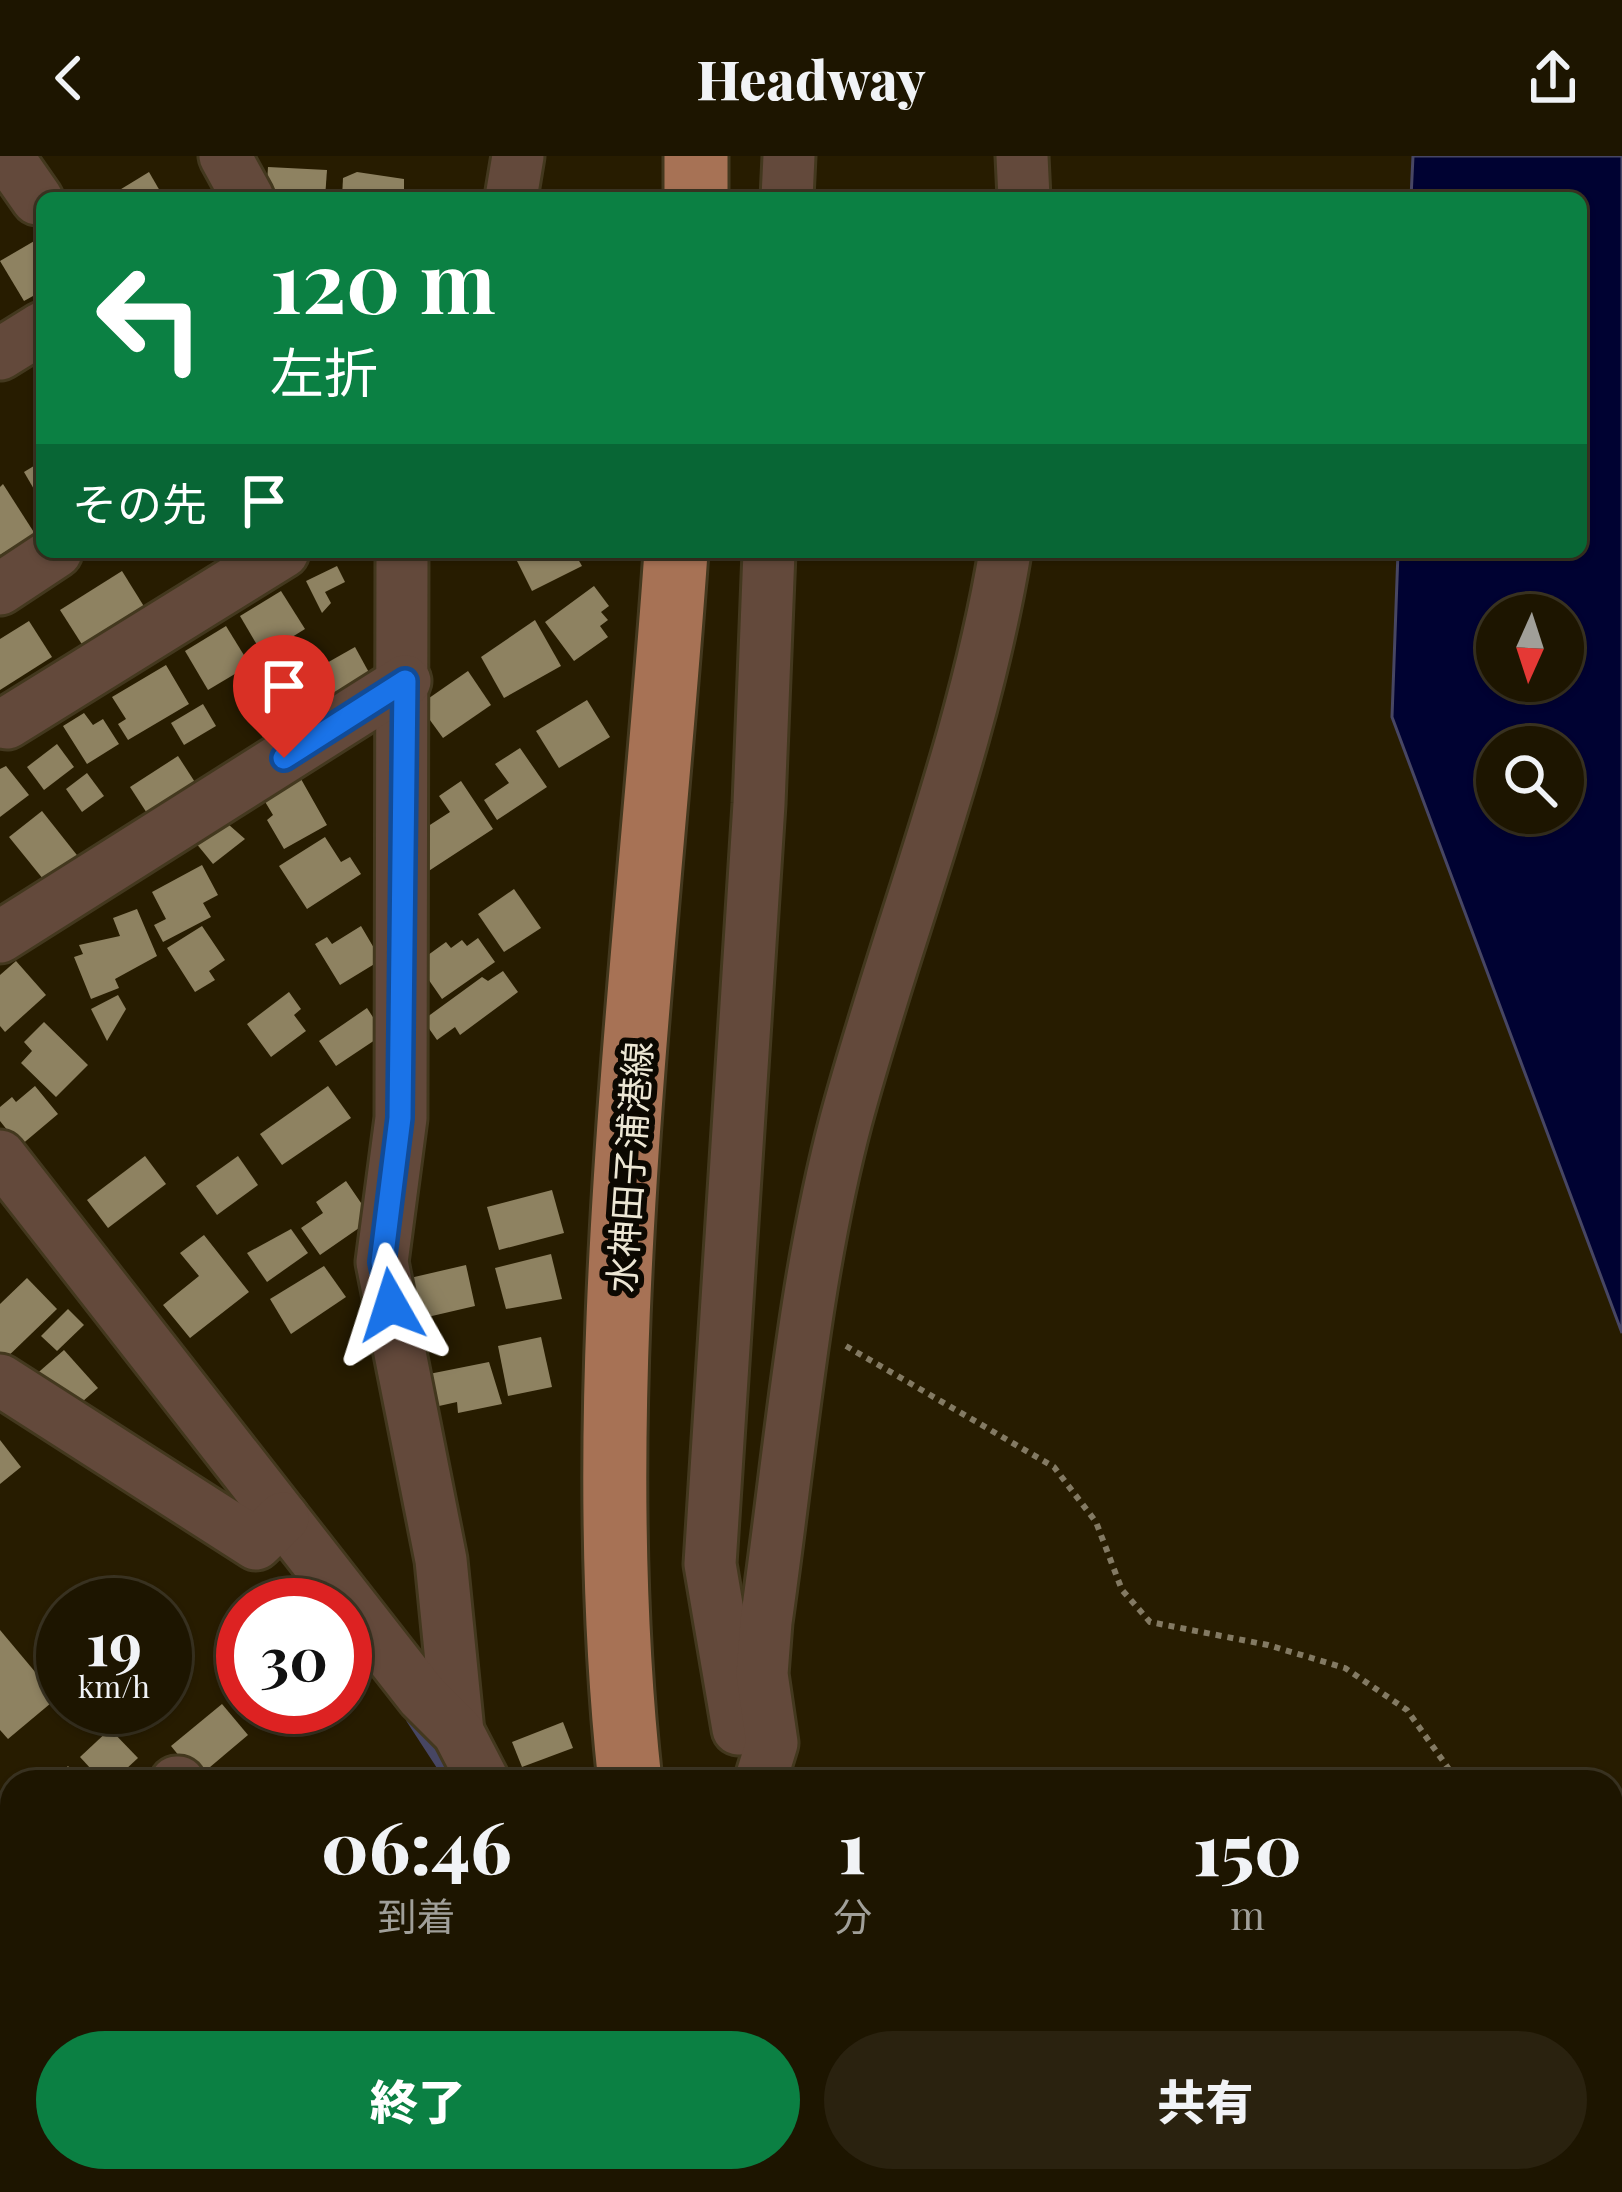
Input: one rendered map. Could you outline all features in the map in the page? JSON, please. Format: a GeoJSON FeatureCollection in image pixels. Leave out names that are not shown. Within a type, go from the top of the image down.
{"type":"FeatureCollection","features":[{"type":"Feature","properties":{"kind":"main road"},"geometry":{"type":"LineString","coordinates":[[695,192],[697,156]]}},
{"type":"Feature","properties":{"kind":"main road","name":"水神田子浦港線"},"geometry":{"type":"LineString","coordinates":[[629,1770],[615,1647],[620,1291],[676,558]]}},
{"type":"Feature","properties":{"kind":"street"},"geometry":{"type":"LineString","coordinates":[[7,156],[36,198]]}},
{"type":"Feature","properties":{"kind":"street"},"geometry":{"type":"LineString","coordinates":[[225,156],[245,192]]}},
{"type":"Feature","properties":{"kind":"street"},"geometry":{"type":"LineString","coordinates":[[512,192],[518,156]]}},
{"type":"Feature","properties":{"kind":"street"},"geometry":{"type":"LineString","coordinates":[[787,192],[789,156]]}},
{"type":"Feature","properties":{"kind":"street"},"geometry":{"type":"LineString","coordinates":[[1022,156],[1024,192]]}},
{"type":"Feature","properties":{"kind":"street"},"geometry":{"type":"LineString","coordinates":[[0,354],[36,332]]}},
{"type":"Feature","properties":{"kind":"street"},"geometry":{"type":"LineString","coordinates":[[0,589],[47,558]]}},
{"type":"Feature","properties":{"kind":"street"},"geometry":{"type":"LineString","coordinates":[[7,723],[274,558]]}},
{"type":"Feature","properties":{"kind":"street"},"geometry":{"type":"LineString","coordinates":[[402,558],[400,1118],[382,1262],[442,1560],[458,1732]]}},
{"type":"Feature","properties":{"kind":"street"},"geometry":{"type":"LineString","coordinates":[[748,1770],[710,1564],[759,804],[769,558]]}},
{"type":"Feature","properties":{"kind":"street"},"geometry":{"type":"LineString","coordinates":[[767,1770],[772,1744],[762,1674],[766,1622],[821,1223],[847,1118],[923,874],[1003,558]]}},
{"type":"Feature","properties":{"kind":"street"},"geometry":{"type":"LineString","coordinates":[[0,937],[405,681]]}},
{"type":"Feature","properties":{"kind":"street"},"geometry":{"type":"LineString","coordinates":[[0,1156],[422,1696],[458,1732],[478,1770]]}},
{"type":"Feature","properties":{"kind":"street"},"geometry":{"type":"LineString","coordinates":[[0,1380],[256,1544],[283,1518]]}},
{"type":"Feature","properties":{"kind":"path"},"geometry":{"type":"LineString","coordinates":[[808,1324],[1054,1467],[1096,1522],[1122,1590],[1150,1622],[1268,1645],[1346,1667],[1407,1710],[1450,1770]]}},
{"type":"Feature","properties":{"kind":"shaded area"},"geometry":{"type":"Polygon","coordinates":[[[1413,156],[1622,156],[1622,1333],[1392,717],[1398,558],[1587,558],[1587,192],[1411,192],[1413,156]]]}},
{"type":"Feature","properties":{"kind":"building"},"geometry":{"type":"Polygon","coordinates":[[[268,167],[327,170],[325,192],[266,192],[268,167]]]}},
{"type":"Feature","properties":{"kind":"building"},"geometry":{"type":"Polygon","coordinates":[[[149,172],[161,192],[116,192],[149,172]]]}},
{"type":"Feature","properties":{"kind":"building"},"geometry":{"type":"Polygon","coordinates":[[[357,172],[404,179],[404,192],[342,192],[343,178],[357,172]]]}},
{"type":"Feature","properties":{"kind":"building"},"geometry":{"type":"Polygon","coordinates":[[[36,240],[36,294],[24,301],[0,261],[36,240]]]}},
{"type":"Feature","properties":{"kind":"building"},"geometry":{"type":"Polygon","coordinates":[[[36,465],[36,493],[24,472],[36,465]]]}},
{"type":"Feature","properties":{"kind":"building"},"geometry":{"type":"Polygon","coordinates":[[[3,484],[35,534],[0,555],[0,487],[3,484]]]}},
{"type":"Feature","properties":{"kind":"building"},"geometry":{"type":"Polygon","coordinates":[[[516,558],[577,558],[582,566],[532,591],[516,558]]]}},
{"type":"Feature","properties":{"kind":"building"},"geometry":{"type":"Polygon","coordinates":[[[337,566],[345,582],[325,592],[331,603],[322,613],[306,581],[337,566]]]}},
{"type":"Feature","properties":{"kind":"building"},"geometry":{"type":"Polygon","coordinates":[[[122,571],[145,608],[83,646],[60,610],[122,571]]]}},
{"type":"Feature","properties":{"kind":"building"},"geometry":{"type":"Polygon","coordinates":[[[594,586],[609,606],[601,612],[608,620],[600,626],[608,637],[574,661],[545,622],[594,586]]]}},
{"type":"Feature","properties":{"kind":"building"},"geometry":{"type":"Polygon","coordinates":[[[281,591],[305,629],[263,655],[240,616],[281,591]]]}},
{"type":"Feature","properties":{"kind":"building"},"geometry":{"type":"Polygon","coordinates":[[[535,620],[561,666],[504,698],[481,657],[535,620]]]}},
{"type":"Feature","properties":{"kind":"building"},"geometry":{"type":"Polygon","coordinates":[[[29,621],[52,657],[0,690],[0,639],[29,621]]]}},
{"type":"Feature","properties":{"kind":"building"},"geometry":{"type":"Polygon","coordinates":[[[226,626],[250,665],[208,690],[185,651],[226,626]]]}},
{"type":"Feature","properties":{"kind":"building"},"geometry":{"type":"Polygon","coordinates":[[[355,647],[378,689],[326,719],[302,677],[355,647]]]}},
{"type":"Feature","properties":{"kind":"building"},"geometry":{"type":"Polygon","coordinates":[[[166,665],[189,704],[128,740],[118,724],[126,719],[112,697],[166,665]]]}},
{"type":"Feature","properties":{"kind":"building"},"geometry":{"type":"Polygon","coordinates":[[[468,671],[491,705],[443,738],[419,705],[468,671]]]}},
{"type":"Feature","properties":{"kind":"building"},"geometry":{"type":"Polygon","coordinates":[[[288,686],[312,724],[270,749],[247,710],[288,686]]]}},
{"type":"Feature","properties":{"kind":"building"},"geometry":{"type":"Polygon","coordinates":[[[587,700],[610,737],[559,768],[536,731],[587,700]]]}},
{"type":"Feature","properties":{"kind":"building"},"geometry":{"type":"Polygon","coordinates":[[[203,704],[216,726],[184,745],[171,723],[203,704]]]}},
{"type":"Feature","properties":{"kind":"building"},"geometry":{"type":"Polygon","coordinates":[[[84,713],[93,725],[103,719],[119,744],[87,764],[63,726],[84,713]]]}},
{"type":"Feature","properties":{"kind":"building"},"geometry":{"type":"Polygon","coordinates":[[[57,744],[74,767],[44,790],[27,767],[57,744]]]}},
{"type":"Feature","properties":{"kind":"building"},"geometry":{"type":"Polygon","coordinates":[[[520,748],[547,787],[497,820],[484,800],[509,783],[495,764],[520,748]]]}},
{"type":"Feature","properties":{"kind":"building"},"geometry":{"type":"Polygon","coordinates":[[[178,756],[202,793],[154,824],[130,787],[178,756]]]}},
{"type":"Feature","properties":{"kind":"building"},"geometry":{"type":"Polygon","coordinates":[[[6,766],[29,795],[0,817],[0,769],[6,766]]]}},
{"type":"Feature","properties":{"kind":"building"},"geometry":{"type":"Polygon","coordinates":[[[87,773],[104,796],[82,812],[66,789],[87,773]]]}},
{"type":"Feature","properties":{"kind":"building"},"geometry":{"type":"Polygon","coordinates":[[[301,779],[327,825],[284,849],[267,820],[273,815],[264,800],[301,779]]]}},
{"type":"Feature","properties":{"kind":"building"},"geometry":{"type":"Polygon","coordinates":[[[461,781],[493,829],[421,876],[418,855],[429,847],[419,832],[450,812],[439,796],[461,781]]]}},
{"type":"Feature","properties":{"kind":"building"},"geometry":{"type":"Polygon","coordinates":[[[42,811],[84,864],[52,890],[9,837],[42,811]]]}},
{"type":"Feature","properties":{"kind":"building"},"geometry":{"type":"Polygon","coordinates":[[[220,817],[245,839],[213,864],[191,837],[220,817]]]}},
{"type":"Feature","properties":{"kind":"building"},"geometry":{"type":"Polygon","coordinates":[[[325,837],[341,862],[350,857],[361,874],[307,909],[279,866],[325,837]]]}},
{"type":"Feature","properties":{"kind":"building"},"geometry":{"type":"Polygon","coordinates":[[[202,865],[218,895],[203,903],[211,917],[163,942],[154,925],[166,919],[152,892],[202,865]]]}},
{"type":"Feature","properties":{"kind":"building"},"geometry":{"type":"Polygon","coordinates":[[[514,889],[541,928],[504,952],[478,914],[514,889]]]}},
{"type":"Feature","properties":{"kind":"building"},"geometry":{"type":"Polygon","coordinates":[[[137,909],[157,956],[115,979],[119,988],[91,999],[74,957],[83,954],[79,945],[120,936],[113,918],[137,909]]]}},
{"type":"Feature","properties":{"kind":"building"},"geometry":{"type":"Polygon","coordinates":[[[202,926],[225,960],[209,971],[215,980],[195,992],[167,948],[202,926]]]}},
{"type":"Feature","properties":{"kind":"building"},"geometry":{"type":"Polygon","coordinates":[[[361,926],[381,960],[340,985],[315,944],[327,937],[332,944],[361,926]]]}},
{"type":"Feature","properties":{"kind":"building"},"geometry":{"type":"Polygon","coordinates":[[[478,938],[495,962],[442,999],[417,963],[446,942],[451,948],[462,940],[467,946],[478,938]]]}},
{"type":"Feature","properties":{"kind":"building"},"geometry":{"type":"Polygon","coordinates":[[[16,961],[46,995],[5,1032],[0,1026],[0,975],[16,961]]]}},
{"type":"Feature","properties":{"kind":"building"},"geometry":{"type":"Polygon","coordinates":[[[503,971],[518,992],[460,1035],[455,1027],[437,1040],[423,1020],[482,977],[488,981],[503,971]]]}},
{"type":"Feature","properties":{"kind":"building"},"geometry":{"type":"Polygon","coordinates":[[[289,992],[301,1009],[294,1015],[306,1031],[271,1057],[247,1024],[289,992]]]}},
{"type":"Feature","properties":{"kind":"building"},"geometry":{"type":"Polygon","coordinates":[[[118,995],[126,1009],[107,1041],[91,1009],[118,995]]]}},
{"type":"Feature","properties":{"kind":"building"},"geometry":{"type":"Polygon","coordinates":[[[367,1008],[384,1034],[336,1066],[319,1041],[367,1008]]]}},
{"type":"Feature","properties":{"kind":"building"},"geometry":{"type":"Polygon","coordinates":[[[44,1022],[88,1065],[56,1097],[21,1063],[32,1051],[24,1042],[44,1022]]]}},
{"type":"Feature","properties":{"kind":"building"},"geometry":{"type":"Polygon","coordinates":[[[35,1086],[58,1114],[20,1146],[0,1121],[0,1107],[12,1097],[16,1102],[35,1086]]]}},
{"type":"Feature","properties":{"kind":"building"},"geometry":{"type":"Polygon","coordinates":[[[328,1086],[351,1118],[282,1165],[260,1134],[328,1086]]]}},
{"type":"Feature","properties":{"kind":"building"},"geometry":{"type":"Polygon","coordinates":[[[145,1156],[166,1184],[108,1228],[87,1200],[145,1156]]]}},
{"type":"Feature","properties":{"kind":"building"},"geometry":{"type":"Polygon","coordinates":[[[238,1156],[258,1185],[217,1215],[196,1186],[238,1156]]]}},
{"type":"Feature","properties":{"kind":"building"},"geometry":{"type":"Polygon","coordinates":[[[346,1181],[372,1219],[320,1255],[301,1228],[323,1213],[316,1202],[346,1181]]]}},
{"type":"Feature","properties":{"kind":"building"},"geometry":{"type":"Polygon","coordinates":[[[552,1190],[564,1233],[499,1250],[487,1207],[552,1190]]]}},
{"type":"Feature","properties":{"kind":"building"},"geometry":{"type":"Polygon","coordinates":[[[291,1229],[308,1253],[267,1282],[247,1253],[291,1229]]]}},
{"type":"Feature","properties":{"kind":"building"},"geometry":{"type":"Polygon","coordinates":[[[204,1235],[249,1292],[190,1338],[163,1305],[199,1276],[180,1253],[204,1235]]]}},
{"type":"Feature","properties":{"kind":"building"},"geometry":{"type":"Polygon","coordinates":[[[551,1254],[562,1299],[506,1309],[495,1268],[551,1254]]]}},
{"type":"Feature","properties":{"kind":"building"},"geometry":{"type":"Polygon","coordinates":[[[466,1265],[475,1306],[419,1319],[410,1278],[466,1265]]]}},
{"type":"Feature","properties":{"kind":"building"},"geometry":{"type":"Polygon","coordinates":[[[324,1266],[346,1297],[291,1334],[270,1299],[324,1266]]]}},
{"type":"Feature","properties":{"kind":"building"},"geometry":{"type":"Polygon","coordinates":[[[27,1278],[57,1309],[0,1364],[0,1304],[27,1278]]]}},
{"type":"Feature","properties":{"kind":"building"},"geometry":{"type":"Polygon","coordinates":[[[68,1309],[84,1325],[57,1351],[41,1336],[68,1309]]]}},
{"type":"Feature","properties":{"kind":"building"},"geometry":{"type":"Polygon","coordinates":[[[541,1337],[552,1387],[508,1396],[498,1346],[541,1337]]]}},
{"type":"Feature","properties":{"kind":"building"},"geometry":{"type":"Polygon","coordinates":[[[64,1350],[98,1388],[67,1415],[33,1377],[64,1350]]]}},
{"type":"Feature","properties":{"kind":"building"},"geometry":{"type":"Polygon","coordinates":[[[489,1362],[502,1404],[458,1413],[457,1402],[430,1408],[424,1375],[489,1362]]]}},
{"type":"Feature","properties":{"kind":"building"},"geometry":{"type":"Polygon","coordinates":[[[0,1440],[21,1467],[0,1484],[0,1440]]]}},
{"type":"Feature","properties":{"kind":"building"},"geometry":{"type":"Polygon","coordinates":[[[0,1630],[36,1673],[36,1716],[8,1739],[0,1730],[0,1630]]]}},
{"type":"Feature","properties":{"kind":"building"},"geometry":{"type":"Polygon","coordinates":[[[216,1709],[216,1734],[248,1735],[206,1770],[190,1770],[171,1746],[192,1734],[192,1729],[216,1709]]]}},
{"type":"Feature","properties":{"kind":"building"},"geometry":{"type":"Polygon","coordinates":[[[563,1722],[573,1748],[522,1767],[512,1742],[563,1722]]]}},
{"type":"Feature","properties":{"kind":"building"},"geometry":{"type":"Polygon","coordinates":[[[105,1734],[115,1734],[138,1758],[125,1770],[92,1770],[80,1757],[105,1734]]]}},
{"type":"Feature","properties":{"kind":"waterway"},"geometry":{"type":"LineString","coordinates":[[411,1719],[444,1770]]}},
{"type":"Feature","properties":{"kind":"route"},"geometry":{"type":"LineString","coordinates":[[284,758],[405,681],[400,1118],[382,1262],[391,1305]]}}]}
